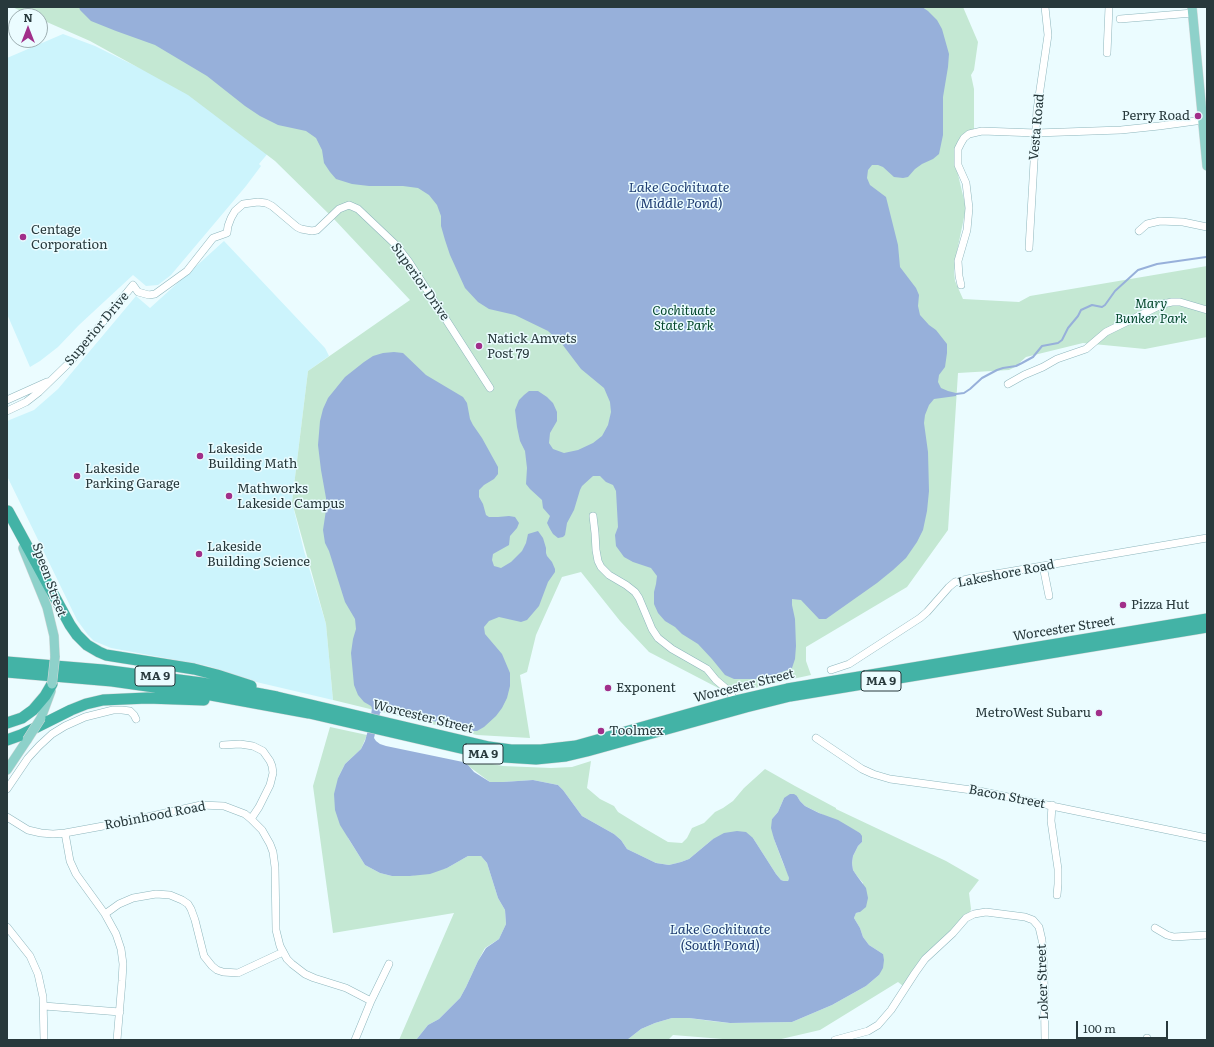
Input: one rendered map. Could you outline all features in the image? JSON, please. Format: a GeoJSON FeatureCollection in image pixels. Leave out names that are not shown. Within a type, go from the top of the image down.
{"type":"FeatureCollection","features":[{"type":"Feature","properties":{"kind":"highway"},"geometry":{"type":"LineString","coordinates":[[7,510],[70,625],[82,640],[92,649],[106,655],[206,672],[300,702]]}},
{"type":"Feature","properties":{"kind":"highway","name":"Worcester Street"},"geometry":{"type":"LineString","coordinates":[[7,672],[130,683],[193,692],[367,722],[495,748],[545,750],[582,744],[777,691],[1207,619]]}},
{"type":"Feature","properties":{"kind":"highway","name":"Worcester Street"},"geometry":{"type":"LineString","coordinates":[[382,725],[472,751],[499,756],[530,759],[558,757],[587,751],[779,698],[1207,627]]}},
{"type":"Feature","properties":{"kind":"highway"},"geometry":{"type":"LineString","coordinates":[[1179,632],[1207,633]]}},
{"type":"Feature","properties":{"kind":"highway","name":"Worcester Street"},"geometry":{"type":"LineString","coordinates":[[7,662],[91,669],[159,677],[252,692],[300,702],[367,722]]}},
{"type":"Feature","properties":{"kind":"highway"},"geometry":{"type":"LineString","coordinates":[[7,723],[22,718],[33,710],[42,700],[52,684]]}},
{"type":"Feature","properties":{"kind":"highway"},"geometry":{"type":"LineString","coordinates":[[7,745],[24,738],[70,710],[103,700],[160,698],[261,703]]}},
{"type":"Feature","properties":{"kind":"highway"},"geometry":{"type":"LineString","coordinates":[[7,740],[24,738]]}},
{"type":"Feature","properties":{"kind":"main road"},"geometry":{"type":"LineString","coordinates":[[1193,10],[1203,82],[1203,120],[1207,166]]}},
{"type":"Feature","properties":{"kind":"main road","name":"Speen Street"},"geometry":{"type":"LineString","coordinates":[[7,510],[48,608],[54,636],[55,657],[52,684],[41,718],[24,738],[7,770]]}},
{"type":"Feature","properties":{"kind":"street","name":"Vesta Road"},"geometry":{"type":"LineString","coordinates":[[1029,248],[1038,105],[1048,35],[1045,7]]}},
{"type":"Feature","properties":{"kind":"street"},"geometry":{"type":"LineString","coordinates":[[1107,53],[1109,7]]}},
{"type":"Feature","properties":{"kind":"street"},"geometry":{"type":"LineString","coordinates":[[1120,19],[1193,10]]}},
{"type":"Feature","properties":{"kind":"street"},"geometry":{"type":"LineString","coordinates":[[961,285],[958,276],[958,261],[967,230],[969,208],[966,183],[958,165],[958,157],[959,146],[964,138],[972,132],[1036,133],[1121,130],[1203,120]]}},
{"type":"Feature","properties":{"kind":"street","name":"Superior Drive"},"geometry":{"type":"LineString","coordinates":[[7,411],[30,399],[39,392],[72,360],[133,285],[138,292],[149,295],[155,294],[187,271],[213,238],[227,233],[228,226],[235,211],[243,204],[258,202],[266,203],[272,206],[297,227],[312,231],[317,230],[339,209],[350,206],[358,209],[396,245],[409,262],[490,388]]}},
{"type":"Feature","properties":{"kind":"street"},"geometry":{"type":"LineString","coordinates":[[1139,231],[1150,223],[1166,220],[1207,227]]}},
{"type":"Feature","properties":{"kind":"street"},"geometry":{"type":"LineString","coordinates":[[1008,384],[1024,374],[1043,367],[1057,359],[1086,349],[1106,332],[1163,304],[1180,302],[1207,310]]}},
{"type":"Feature","properties":{"kind":"street","name":"Superior Drive"},"geometry":{"type":"LineString","coordinates":[[7,400],[53,379]]}},
{"type":"Feature","properties":{"kind":"street"},"geometry":{"type":"LineString","coordinates":[[592,516],[596,550],[601,567],[609,575],[635,592],[652,629],[658,638],[667,646],[707,669],[716,680],[729,691],[735,702]]}},
{"type":"Feature","properties":{"kind":"street","name":"Lakeshore Road"},"geometry":{"type":"LineString","coordinates":[[831,670],[850,664],[920,618],[955,582],[1207,538]]}},
{"type":"Feature","properties":{"kind":"street"},"geometry":{"type":"LineString","coordinates":[[1043,566],[1049,596]]}},
{"type":"Feature","properties":{"kind":"street"},"geometry":{"type":"LineString","coordinates":[[7,789],[39,746],[52,734],[65,726],[84,717],[113,710],[130,711],[136,719]]}},
{"type":"Feature","properties":{"kind":"street","name":"Bacon Street"},"geometry":{"type":"LineString","coordinates":[[816,738],[862,769],[886,778],[899,781],[969,789],[1207,838]]}},
{"type":"Feature","properties":{"kind":"street"},"geometry":{"type":"LineString","coordinates":[[223,745],[246,744],[258,748],[267,756],[272,766],[272,779],[268,791],[251,819]]}},
{"type":"Feature","properties":{"kind":"street","name":"Robinhood Road"},"geometry":{"type":"LineString","coordinates":[[7,817],[31,831],[49,834],[66,833],[131,821],[201,805],[224,806],[238,811],[251,819],[262,830],[270,844],[274,859],[276,930],[283,952],[292,964],[305,974],[346,988],[371,1001]]}},
{"type":"Feature","properties":{"kind":"street"},"geometry":{"type":"LineString","coordinates":[[1052,805],[1051,821],[1058,870],[1057,895]]}},
{"type":"Feature","properties":{"kind":"street"},"geometry":{"type":"LineString","coordinates":[[66,833],[70,861],[76,874],[105,914],[116,934],[122,956],[122,981],[117,1040]]}},
{"type":"Feature","properties":{"kind":"street"},"geometry":{"type":"LineString","coordinates":[[105,914],[126,901],[147,895],[164,894],[182,900],[188,904],[194,914],[204,956],[212,966],[223,972],[238,973],[283,952]]}},
{"type":"Feature","properties":{"kind":"street","name":"Loker Street"},"geometry":{"type":"LineString","coordinates":[[836,1040],[868,1031],[883,1021],[892,1010],[925,959],[953,933],[966,918],[970,915],[982,912],[1002,913],[1028,918],[1038,925],[1041,931],[1044,975],[1045,1040]]}},
{"type":"Feature","properties":{"kind":"street"},"geometry":{"type":"LineString","coordinates":[[7,927],[27,952],[35,967],[41,985],[44,1006],[44,1040]]}},
{"type":"Feature","properties":{"kind":"street"},"geometry":{"type":"LineString","coordinates":[[1155,928],[1174,937],[1207,935]]}},
{"type":"Feature","properties":{"kind":"street"},"geometry":{"type":"LineString","coordinates":[[7,940],[14,936]]}},
{"type":"Feature","properties":{"kind":"street"},"geometry":{"type":"LineString","coordinates":[[355,1040],[371,1001],[389,964]]}},
{"type":"Feature","properties":{"kind":"street"},"geometry":{"type":"LineString","coordinates":[[44,1006],[120,1012]]}},
{"type":"Feature","properties":{"kind":"shaded area"},"geometry":{"type":"Polygon","coordinates":[[[63,34],[95,46],[178,87],[220,114],[269,152],[259,164],[261,166],[246,186],[171,275],[158,285],[146,286],[133,275],[79,325],[58,347],[30,367],[7,314],[7,58],[30,48],[48,48],[48,40],[63,34]]]}},
{"type":"Feature","properties":{"kind":"shaded area","name":"Mathworks Lakeside Campus"},"geometry":{"type":"Polygon","coordinates":[[[224,241],[325,348],[329,356],[308,371],[292,502],[304,551],[326,624],[333,700],[252,681],[208,666],[111,648],[94,641],[77,620],[7,476],[7,421],[34,410],[58,389],[136,296],[150,308],[224,241]]]}},
{"type":"Feature","properties":{"kind":"green space","name":"Lake Cochituate (Middle Pond)"},"geometry":{"type":"Polygon","coordinates":[[[12,7],[963,7],[978,42],[974,70],[971,75],[974,89],[974,129],[968,131],[955,162],[966,208],[954,271],[955,281],[963,299],[1019,302],[1030,296],[1207,266],[1207,337],[1145,349],[1083,343],[1026,357],[1015,367],[1009,370],[958,373],[948,530],[907,587],[806,647],[806,661],[811,675],[725,696],[724,691],[649,652],[620,621],[581,572],[562,577],[536,635],[527,672],[520,675],[530,738],[477,735],[333,700],[326,624],[292,502],[308,371],[410,300],[333,218],[275,161],[188,95],[90,41],[48,23],[48,8],[12,7]]]}},
{"type":"Feature","properties":{"kind":"green space"},"geometry":{"type":"Polygon","coordinates":[[[330,727],[367,735],[361,749],[345,764],[338,778],[348,838],[365,865],[380,873],[392,876],[410,876],[447,868],[468,856],[481,856],[487,863],[498,898],[505,910],[506,924],[499,939],[485,948],[460,998],[439,1019],[428,1025],[416,1040],[399,1040],[454,913],[333,933],[313,786],[330,727]]]}},
{"type":"Feature","properties":{"kind":"green space"},"geometry":{"type":"Polygon","coordinates":[[[469,760],[503,766],[551,768],[572,767],[591,761],[587,788],[600,799],[614,806],[618,812],[668,842],[682,843],[687,838],[692,828],[704,823],[715,812],[733,801],[744,788],[765,769],[836,809],[946,861],[979,880],[969,893],[970,912],[922,957],[903,986],[898,982],[820,1030],[777,1040],[735,1040],[673,1035],[668,1040],[627,1040],[641,1029],[672,1018],[689,1018],[730,1023],[792,1022],[832,1005],[866,986],[879,975],[883,954],[869,945],[863,937],[854,918],[856,913],[860,912],[863,883],[853,870],[852,863],[853,856],[858,846],[862,842],[860,833],[805,806],[797,796],[784,798],[778,812],[772,819],[774,839],[788,874],[788,881],[781,880],[776,874],[753,838],[713,839],[689,859],[669,865],[656,863],[627,849],[621,840],[614,834],[582,816],[558,785],[533,780],[490,782],[468,765],[469,760]]]}},
{"type":"Feature","properties":{"kind":"water","name":"Lake Cochituate (Middle Pond)"},"geometry":{"type":"Polygon","coordinates":[[[79,7],[922,7],[937,20],[942,29],[949,54],[943,97],[943,135],[939,154],[915,169],[908,177],[894,177],[883,167],[872,165],[868,170],[867,178],[870,185],[886,197],[898,245],[900,267],[916,288],[919,295],[918,306],[920,315],[936,330],[947,344],[945,367],[939,375],[938,382],[941,388],[956,393],[956,396],[934,399],[929,405],[925,415],[924,423],[928,452],[929,491],[923,530],[917,542],[906,558],[893,570],[826,619],[819,619],[801,600],[792,599],[795,619],[796,646],[795,659],[792,668],[772,676],[757,679],[734,679],[725,675],[698,644],[665,621],[658,613],[654,604],[654,592],[657,576],[651,568],[633,562],[624,557],[616,546],[615,535],[618,527],[616,491],[613,485],[606,482],[600,476],[593,476],[582,486],[580,490],[574,510],[567,523],[565,535],[558,538],[553,534],[547,523],[550,516],[543,508],[542,500],[526,484],[527,468],[525,451],[520,441],[515,410],[519,400],[529,391],[538,391],[553,403],[557,412],[557,421],[550,433],[549,443],[553,449],[564,453],[578,450],[593,443],[602,436],[608,425],[611,412],[610,402],[604,388],[581,369],[562,344],[548,331],[515,315],[489,309],[478,302],[465,288],[450,255],[441,226],[441,216],[437,205],[429,195],[418,188],[403,186],[369,186],[352,184],[336,179],[324,163],[322,150],[316,138],[306,131],[278,125],[260,116],[207,76],[155,45],[91,21],[79,7]]]}},
{"type":"Feature","properties":{"kind":"water","name":"Lake Cochituate (South Pond)"},"geometry":{"type":"Polygon","coordinates":[[[394,352],[403,353],[426,375],[463,397],[467,403],[470,419],[473,425],[498,467],[498,474],[494,479],[479,490],[479,497],[486,515],[489,517],[515,517],[519,523],[517,528],[510,536],[509,545],[493,554],[492,560],[494,566],[501,568],[511,562],[522,551],[528,534],[538,531],[543,538],[547,556],[552,562],[555,572],[548,582],[539,606],[527,620],[521,622],[499,617],[489,621],[484,627],[485,634],[502,654],[510,673],[510,686],[507,698],[496,716],[484,727],[477,731],[473,731],[385,709],[380,713],[374,738],[376,741],[386,746],[463,762],[474,772],[490,782],[533,780],[558,785],[582,816],[614,834],[621,840],[627,849],[656,863],[669,865],[681,862],[689,859],[713,839],[724,833],[737,831],[746,832],[753,838],[776,874],[781,880],[784,881],[788,881],[789,878],[774,839],[771,828],[772,819],[778,812],[784,798],[790,794],[794,794],[805,806],[838,820],[860,833],[862,836],[862,842],[858,846],[853,856],[852,863],[853,870],[866,888],[868,898],[866,907],[860,912],[856,913],[854,918],[863,937],[869,945],[883,954],[884,960],[883,968],[879,975],[866,986],[832,1005],[792,1022],[730,1023],[689,1018],[672,1018],[641,1029],[627,1040],[416,1040],[428,1025],[439,1019],[460,998],[486,948],[499,939],[506,924],[505,910],[498,898],[487,863],[481,856],[468,856],[447,868],[430,874],[392,876],[380,873],[365,865],[340,825],[335,810],[334,794],[338,778],[345,764],[361,749],[365,741],[372,708],[358,695],[354,685],[351,653],[356,629],[355,619],[345,602],[329,551],[325,543],[323,530],[326,498],[318,445],[320,421],[328,398],[345,377],[373,356],[394,352]]]}},
{"type":"Feature","properties":{"kind":"waterway"},"geometry":{"type":"LineString","coordinates":[[956,394],[964,393],[982,378],[997,370],[1016,366],[1033,357],[1042,346],[1058,343],[1062,340],[1068,328],[1081,310],[1092,305],[1102,307],[1105,305],[1115,291],[1138,270],[1157,264],[1206,257]]}},
{"type":"Feature","properties":{"kind":"place","name":"Perry Road"},"geometry":{"type":"Point","coordinates":[1198,116]}},
{"type":"Feature","properties":{"kind":"place","name":"Centage Corporation"},"geometry":{"type":"Point","coordinates":[23,237]}},
{"type":"Feature","properties":{"kind":"place","name":"Natick Amvets Post 79"},"geometry":{"type":"Point","coordinates":[479,346]}},
{"type":"Feature","properties":{"kind":"place","name":"Lakeside Building Math"},"geometry":{"type":"Point","coordinates":[200,456]}},
{"type":"Feature","properties":{"kind":"place","name":"Lakeside Parking Garage"},"geometry":{"type":"Point","coordinates":[77,476]}},
{"type":"Feature","properties":{"kind":"place","name":"Mathworks Lakeside Campus"},"geometry":{"type":"Point","coordinates":[229,496]}},
{"type":"Feature","properties":{"kind":"place","name":"Lakeside Building Science"},"geometry":{"type":"Point","coordinates":[199,554]}},
{"type":"Feature","properties":{"kind":"place","name":"Pizza Hut"},"geometry":{"type":"Point","coordinates":[1123,605]}},
{"type":"Feature","properties":{"kind":"place","name":"Exponent"},"geometry":{"type":"Point","coordinates":[608,688]}},
{"type":"Feature","properties":{"kind":"place","name":"MetroWest Subaru"},"geometry":{"type":"Point","coordinates":[1099,713]}},
{"type":"Feature","properties":{"kind":"place","name":"Toolmex"},"geometry":{"type":"Point","coordinates":[601,731]}},
{"type":"Feature","properties":{"kind":"park label","name":"Mary Bunker Park"},"geometry":{"type":"Point","coordinates":[1151,312]}},
{"type":"Feature","properties":{"kind":"park label","name":"Cochituate State Park"},"geometry":{"type":"Point","coordinates":[684,318]}}]}
